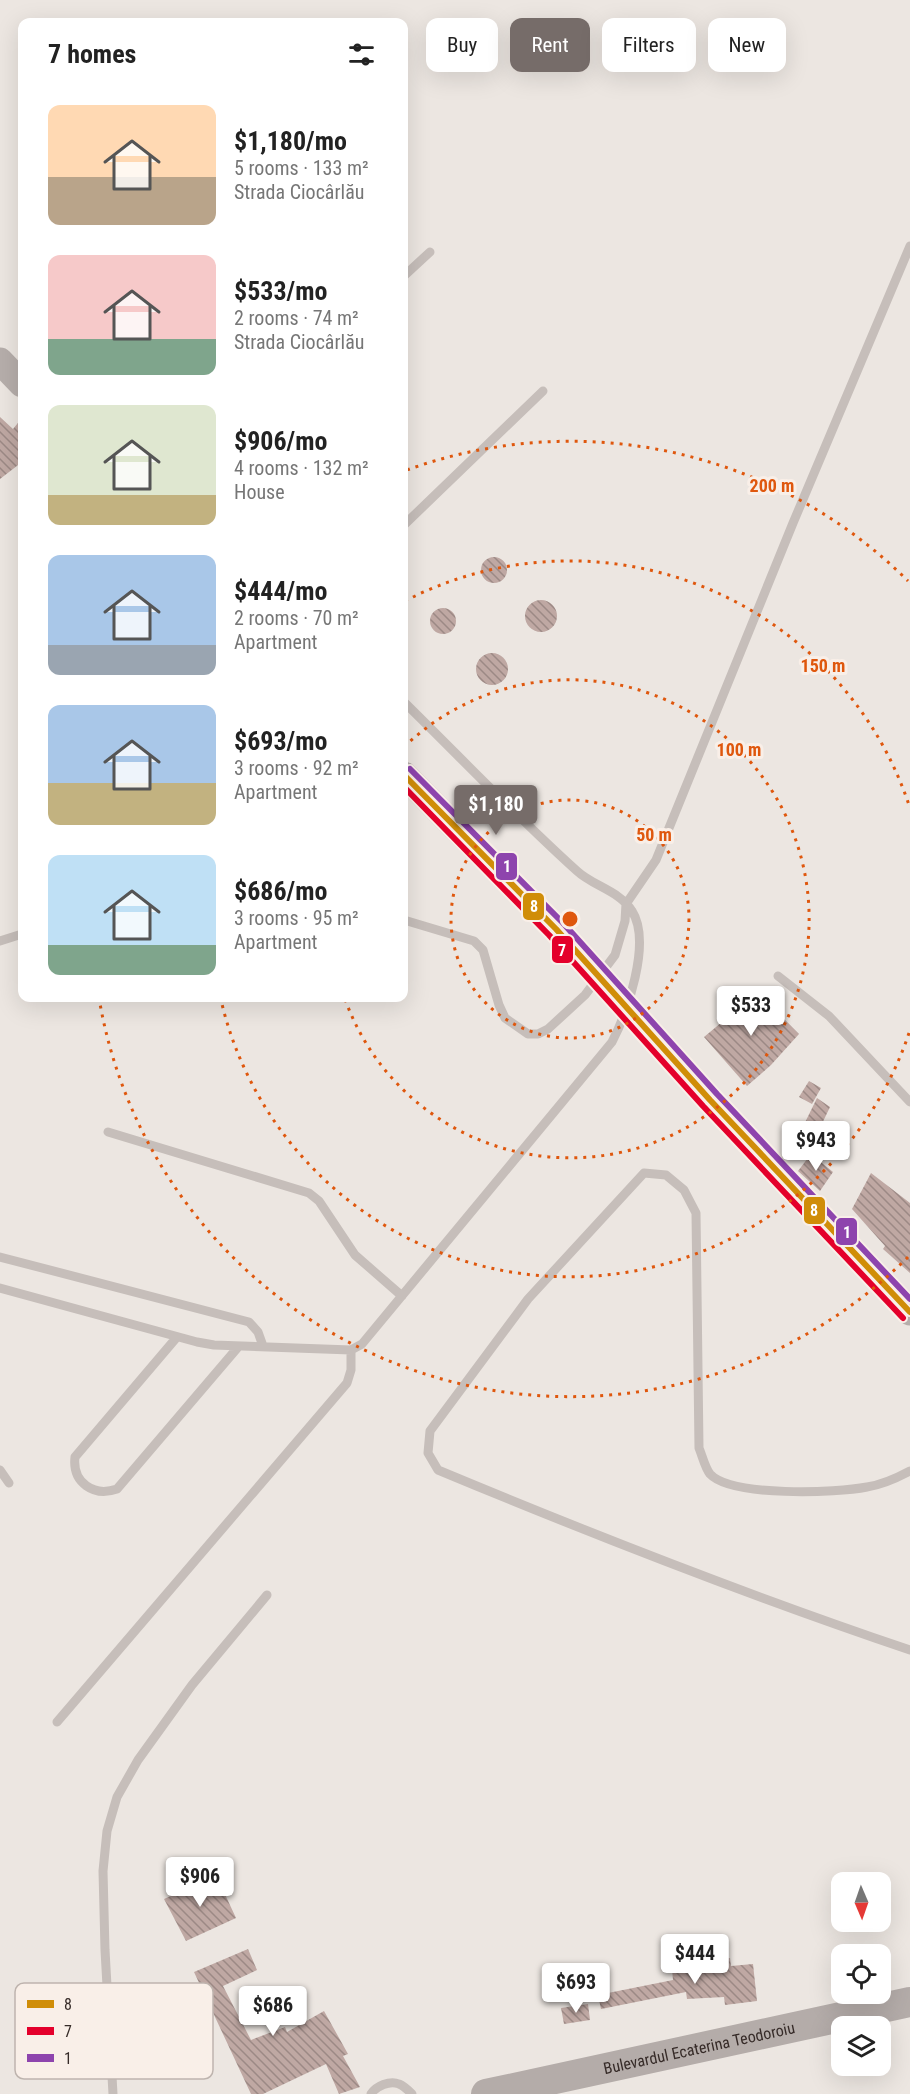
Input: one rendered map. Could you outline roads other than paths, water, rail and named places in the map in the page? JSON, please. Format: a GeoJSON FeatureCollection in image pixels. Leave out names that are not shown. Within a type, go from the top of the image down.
{"type":"FeatureCollection","features":[{"type":"Feature","properties":{"kind":"main road"},"geometry":{"type":"LineString","coordinates":[[1,362],[18,380]]}},
{"type":"Feature","properties":{"kind":"main road"},"geometry":{"type":"LineString","coordinates":[[408,779],[555,929],[710,1100],[910,1312]]}},
{"type":"Feature","properties":{"kind":"main road","name":"Bulevardul Ecaterina Teodoroiu"},"geometry":{"type":"LineString","coordinates":[[486,2094],[910,2002]]}},
{"type":"Feature","properties":{"kind":"lane"},"geometry":{"type":"LineString","coordinates":[[408,921],[474,940],[483,950],[505,1018],[528,1034],[538,1034],[549,1029],[585,994],[615,955],[625,921],[626,904],[656,860],[793,523],[910,246]]}},
{"type":"Feature","properties":{"kind":"lane"},"geometry":{"type":"LineString","coordinates":[[408,272],[430,252]]}},
{"type":"Feature","properties":{"kind":"lane"},"geometry":{"type":"LineString","coordinates":[[408,521],[543,391]]}},
{"type":"Feature","properties":{"kind":"lane"},"geometry":{"type":"LineString","coordinates":[[0,1288],[214,1345],[351,1350],[362,1344],[612,1042],[620,1026],[639,962],[638,925],[632,911],[621,898],[579,873],[408,706]]}},
{"type":"Feature","properties":{"kind":"lane"},"geometry":{"type":"LineString","coordinates":[[0,940],[18,935]]}},
{"type":"Feature","properties":{"kind":"lane"},"geometry":{"type":"LineString","coordinates":[[778,976],[829,1016],[910,1102]]}},
{"type":"Feature","properties":{"kind":"lane"},"geometry":{"type":"LineString","coordinates":[[108,1132],[309,1193],[320,1201],[355,1255],[402,1296]]}},
{"type":"Feature","properties":{"kind":"lane"},"geometry":{"type":"LineString","coordinates":[[910,1471],[870,1487],[830,1492],[761,1490],[728,1484],[710,1474],[699,1448],[696,1213],[684,1190],[666,1175],[644,1173],[528,1299],[430,1431],[428,1453],[438,1470],[574,1527],[813,1617],[910,1650]]}},
{"type":"Feature","properties":{"kind":"lane"},"geometry":{"type":"LineString","coordinates":[[0,1257],[249,1322],[258,1332],[263,1346]]}},
{"type":"Feature","properties":{"kind":"lane"},"geometry":{"type":"LineString","coordinates":[[177,1336],[75,1457],[74,1469],[78,1479],[95,1491],[105,1493],[117,1489],[238,1346]]}},
{"type":"Feature","properties":{"kind":"lane"},"geometry":{"type":"LineString","coordinates":[[57,1722],[347,1383],[351,1370],[351,1350]]}},
{"type":"Feature","properties":{"kind":"lane"},"geometry":{"type":"LineString","coordinates":[[0,1470],[9,1483]]}},
{"type":"Feature","properties":{"kind":"lane"},"geometry":{"type":"LineString","coordinates":[[107,1983],[103,1871],[107,1831],[117,1797],[138,1760],[192,1685],[267,1595]]}},
{"type":"Feature","properties":{"kind":"lane"},"geometry":{"type":"LineString","coordinates":[[112,2079],[113,2094]]}},
{"type":"Feature","properties":{"kind":"lane"},"geometry":{"type":"LineString","coordinates":[[371,2094],[374,2089],[392,2083],[402,2085],[412,2094]]}}]}
